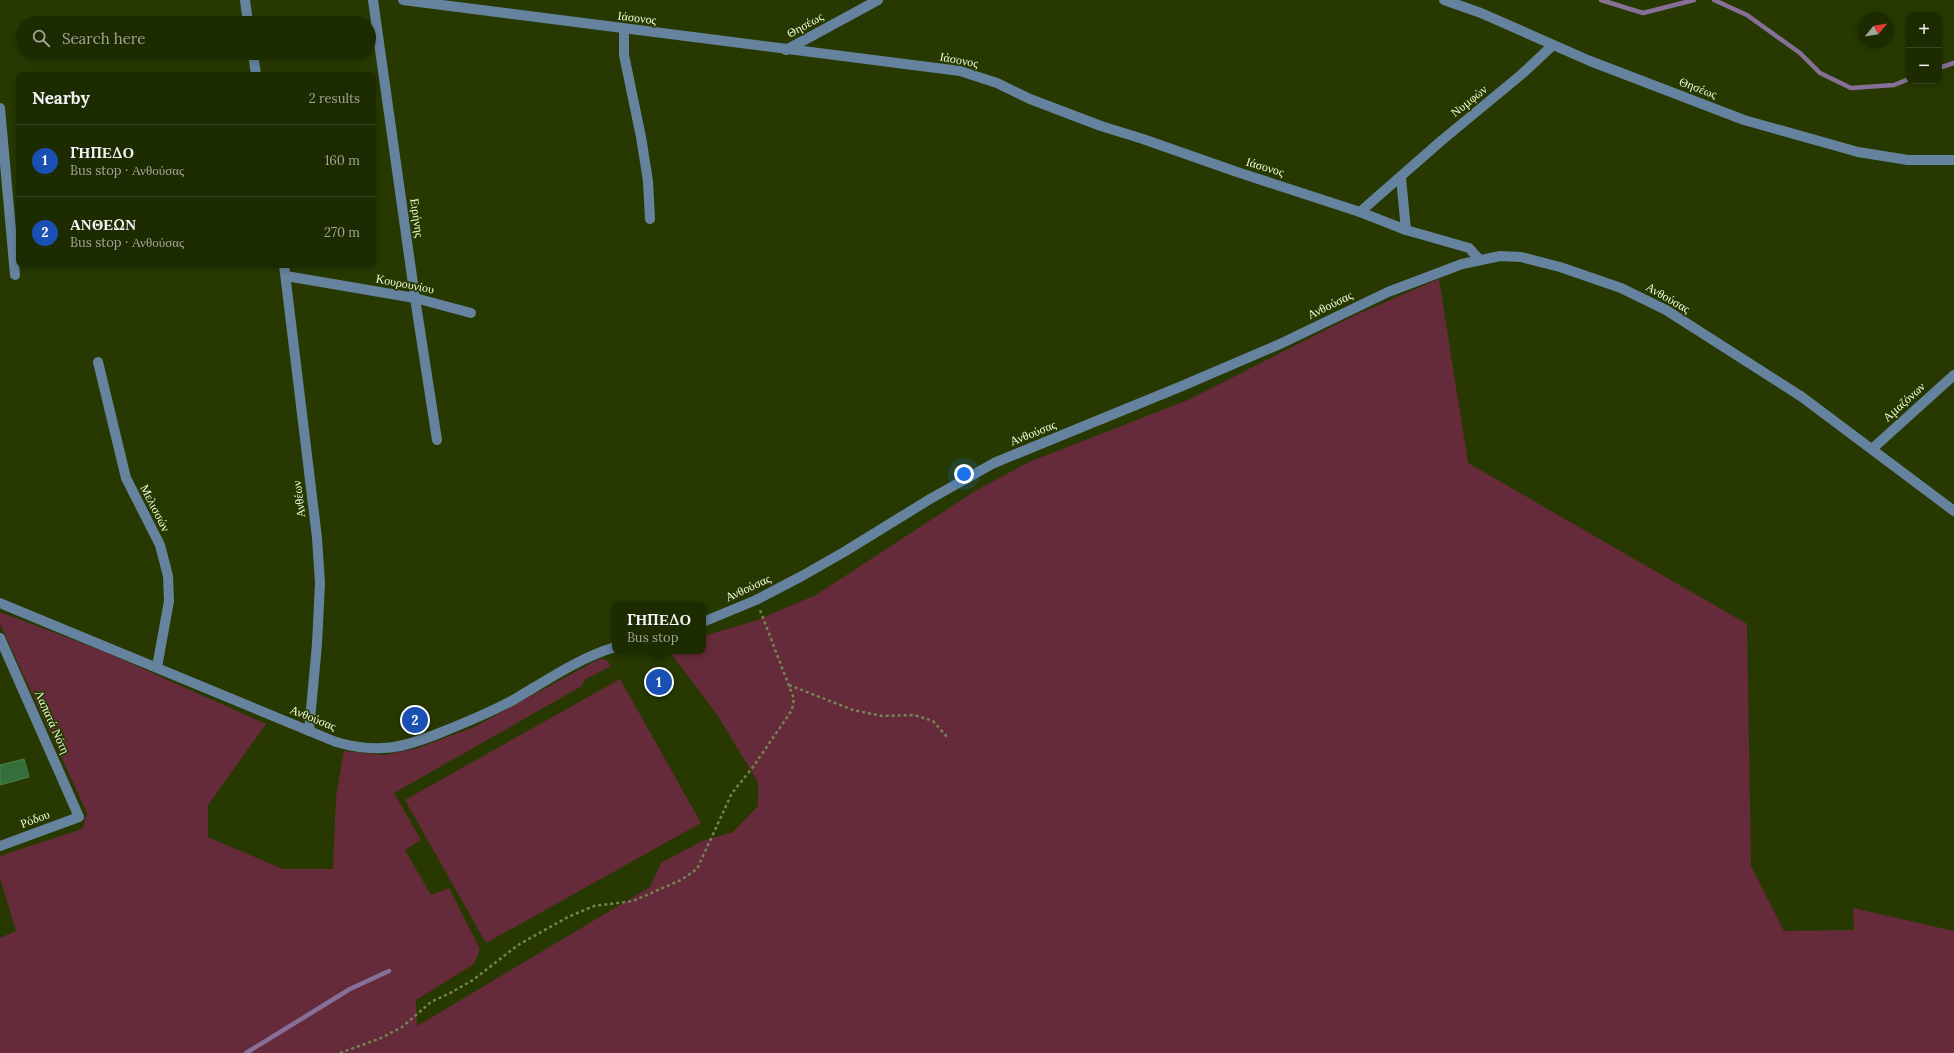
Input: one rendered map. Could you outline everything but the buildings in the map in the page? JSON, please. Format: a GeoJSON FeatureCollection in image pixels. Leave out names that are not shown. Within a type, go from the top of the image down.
{"type":"FeatureCollection","features":[{"type":"Feature","properties":{"kind":"street"},"geometry":{"type":"LineString","coordinates":[[245,0],[247,16]]}},
{"type":"Feature","properties":{"kind":"street","name":"Ειρήνης"},"geometry":{"type":"LineString","coordinates":[[373,0],[375,16]]}},
{"type":"Feature","properties":{"kind":"street","name":"Ιάσονος"},"geometry":{"type":"LineString","coordinates":[[403,0],[960,72],[997,83],[1030,99],[1101,126],[1143,138],[1237,172],[1360,212],[1406,230],[1469,248],[1479,259]]}},
{"type":"Feature","properties":{"kind":"street","name":"Θησέως"},"geometry":{"type":"LineString","coordinates":[[786,50],[878,0]]}},
{"type":"Feature","properties":{"kind":"street","name":"Θησέως"},"geometry":{"type":"LineString","coordinates":[[1444,0],[1481,13],[1590,61],[1744,120],[1865,153],[1908,160],[1954,160]]}},
{"type":"Feature","properties":{"kind":"street","name":"Ειρήνης"},"geometry":{"type":"LineString","coordinates":[[376,21],[415,298],[437,440]]}},
{"type":"Feature","properties":{"kind":"street"},"geometry":{"type":"LineString","coordinates":[[624,29],[624,55],[641,137],[648,182],[650,220]]}},
{"type":"Feature","properties":{"kind":"street","name":"Νυμφών"},"geometry":{"type":"LineString","coordinates":[[1360,212],[1402,178],[1441,141],[1522,74],[1554,45]]}},
{"type":"Feature","properties":{"kind":"street"},"geometry":{"type":"LineString","coordinates":[[253,60],[255,72]]}},
{"type":"Feature","properties":{"kind":"street"},"geometry":{"type":"LineString","coordinates":[[0,108],[15,275]]}},
{"type":"Feature","properties":{"kind":"street"},"geometry":{"type":"LineString","coordinates":[[1402,178],[1406,230]]}},
{"type":"Feature","properties":{"kind":"street","name":"Ανθούσας"},"geometry":{"type":"LineString","coordinates":[[706,621],[756,600],[844,552],[930,499],[994,463],[1280,344],[1388,292],[1438,272],[1479,259],[1500,256],[1521,257],[1542,261],[1636,294],[1666,310],[1770,376],[1872,449],[1954,511]]}},
{"type":"Feature","properties":{"kind":"street","name":"Ανθέων"},"geometry":{"type":"LineString","coordinates":[[285,268],[317,538],[320,583],[317,644],[309,731]]}},
{"type":"Feature","properties":{"kind":"street","name":"Κουρουνίου"},"geometry":{"type":"LineString","coordinates":[[286,276],[415,298],[471,313]]}},
{"type":"Feature","properties":{"kind":"street","name":"Μελισσών"},"geometry":{"type":"LineString","coordinates":[[98,362],[126,478],[160,545],[168,576],[169,601],[157,667]]}},
{"type":"Feature","properties":{"kind":"street","name":"Αμαζόνων"},"geometry":{"type":"LineString","coordinates":[[1872,449],[1954,375]]}},
{"type":"Feature","properties":{"kind":"street","name":"Ανθούσας"},"geometry":{"type":"LineString","coordinates":[[0,603],[309,731],[348,745],[364,748],[381,749],[410,744],[465,723],[513,700],[569,667],[612,648]]}},
{"type":"Feature","properties":{"kind":"street","name":"Λαπατά Νότη"},"geometry":{"type":"LineString","coordinates":[[0,638],[79,817]]}},
{"type":"Feature","properties":{"kind":"street","name":"Ρόδου"},"geometry":{"type":"LineString","coordinates":[[0,846],[79,817]]}},
{"type":"Feature","properties":{"kind":"path"},"geometry":{"type":"LineString","coordinates":[[340,1053],[380,1038],[402,1027],[431,1002],[473,980],[518,945],[568,917],[594,906],[633,902],[681,880],[697,869],[732,793],[753,767],[792,710],[794,699],[756,600]]}},
{"type":"Feature","properties":{"kind":"path"},"geometry":{"type":"LineString","coordinates":[[788,685],[853,710],[882,716],[914,715],[933,721],[947,736]]}},
{"type":"Feature","properties":{"kind":"shaded area"},"geometry":{"type":"Polygon","coordinates":[[[1439,279],[1468,463],[1747,624],[1751,866],[1784,931],[1854,930],[1853,908],[1954,931],[1954,1053],[0,1053],[0,938],[16,931],[0,878],[0,856],[82,829],[87,813],[0,624],[0,612],[103,651],[266,724],[208,805],[208,837],[283,869],[333,869],[336,797],[344,751],[384,755],[418,748],[474,727],[599,659],[607,660],[611,666],[584,680],[582,686],[394,793],[421,840],[405,850],[431,895],[449,888],[480,949],[474,964],[416,1000],[417,1026],[650,887],[661,863],[702,841],[733,832],[758,806],[758,782],[716,713],[671,654],[706,654],[706,635],[755,621],[816,595],[975,491],[1029,462],[1188,400],[1351,317],[1439,279]]]}},
{"type":"Feature","properties":{"kind":"shaded area"},"geometry":{"type":"Polygon","coordinates":[[[620,679],[701,823],[486,943],[405,800],[620,679]]]}},
{"type":"Feature","properties":{"kind":"waterway"},"geometry":{"type":"LineString","coordinates":[[1601,0],[1643,13],[1694,0]]}},
{"type":"Feature","properties":{"kind":"waterway"},"geometry":{"type":"LineString","coordinates":[[1714,0],[1747,15],[1800,53],[1820,73],[1851,88],[1894,85],[1906,80]]}},
{"type":"Feature","properties":{"kind":"waterway"},"geometry":{"type":"LineString","coordinates":[[1942,67],[1954,63]]}},
{"type":"Feature","properties":{"kind":"waterway"},"geometry":{"type":"LineString","coordinates":[[246,1053],[350,989],[389,971]]}},
{"type":"Feature","properties":{"kind":"place","name":"ΓΗΠΕΔΟ"},"geometry":{"type":"Point","coordinates":[659,682]}},
{"type":"Feature","properties":{"kind":"place","name":"ΑΝΘΕΩΝ"},"geometry":{"type":"Point","coordinates":[415,720]}}]}
